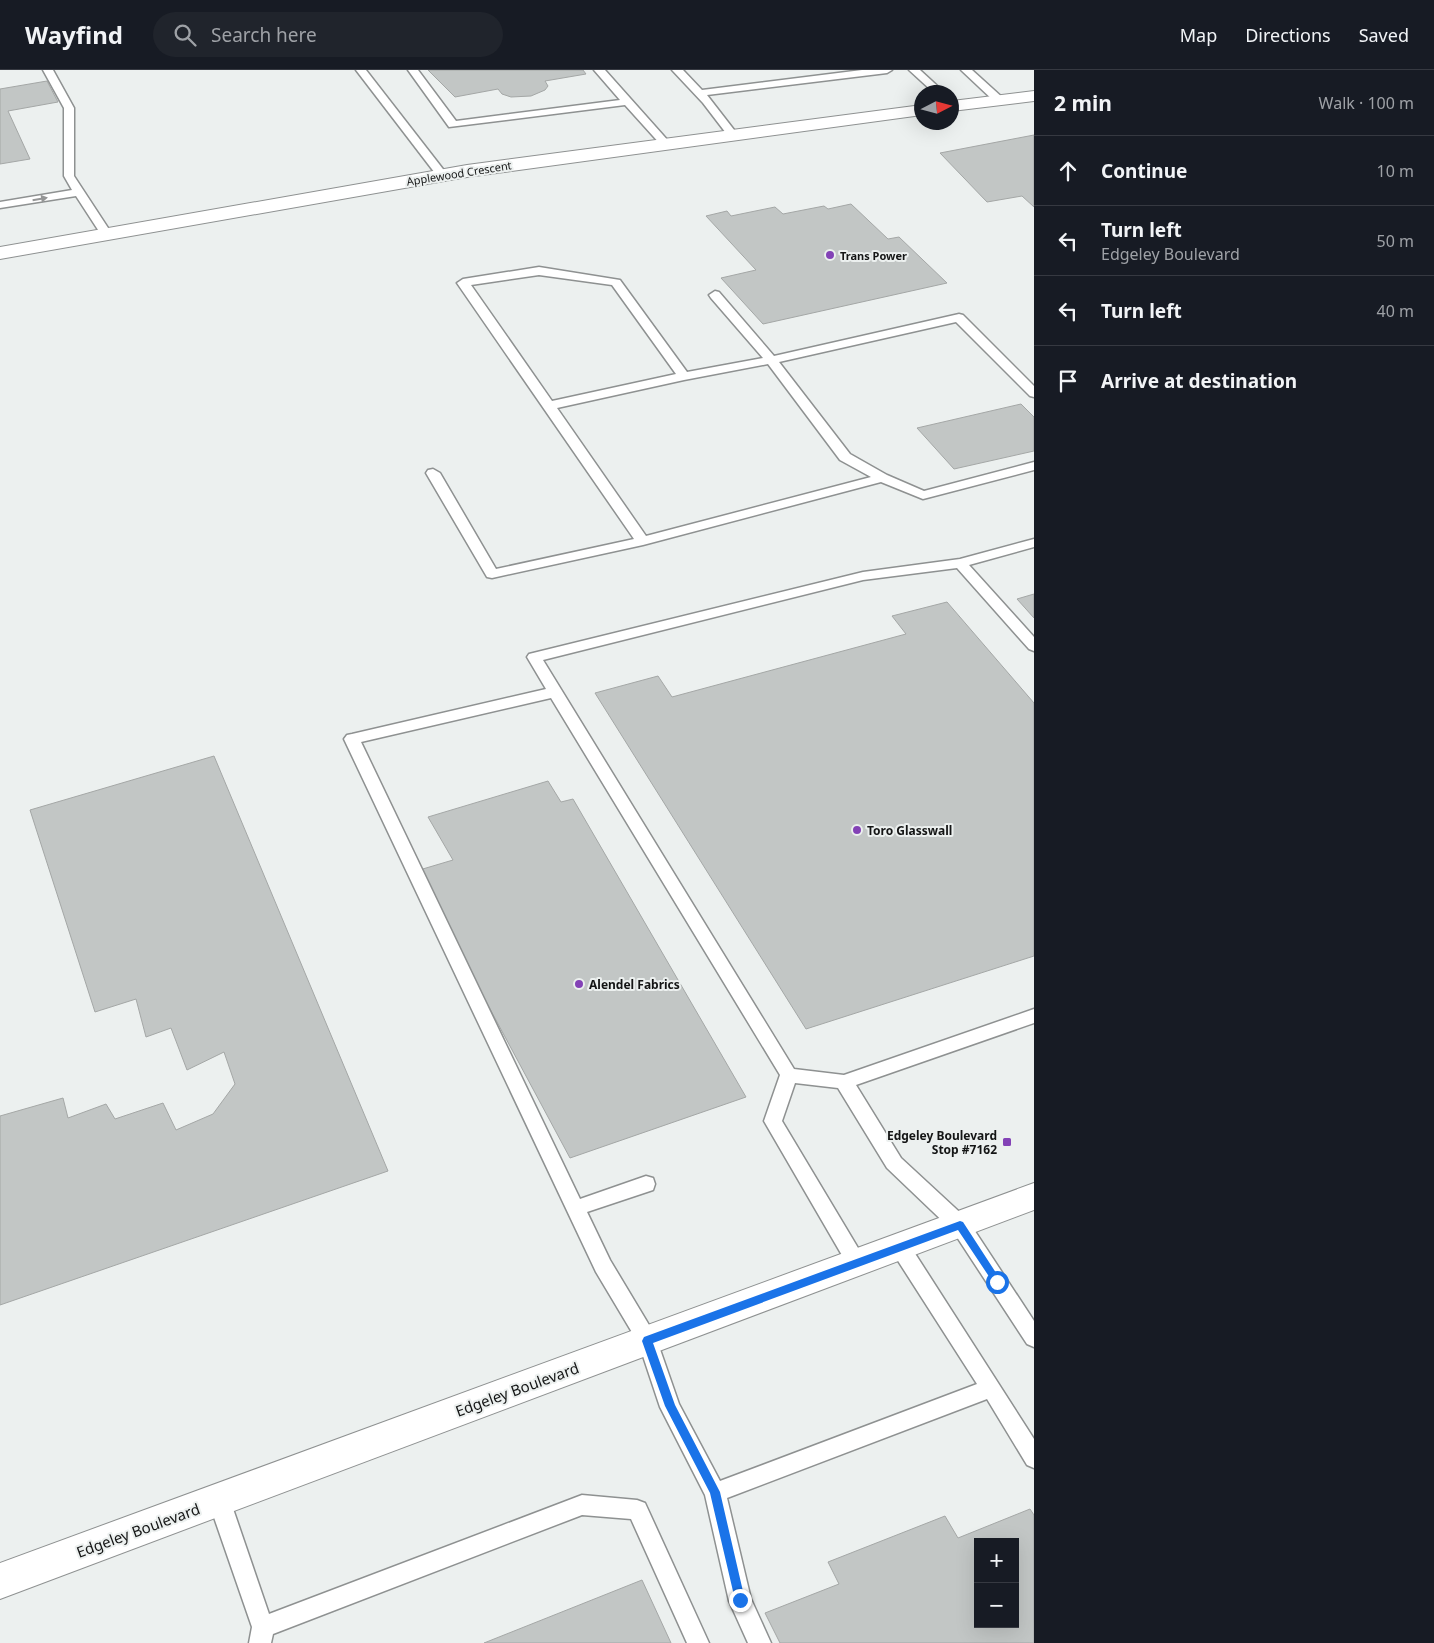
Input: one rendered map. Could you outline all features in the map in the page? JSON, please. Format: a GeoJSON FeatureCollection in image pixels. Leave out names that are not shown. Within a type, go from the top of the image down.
{"type":"FeatureCollection","features":[{"type":"Feature","properties":{"kind":"street"},"geometry":{"type":"LineString","coordinates":[[959,104],[1034,96]]}},
{"type":"Feature","properties":{"kind":"street","name":"Applewood Crescent"},"geometry":{"type":"LineString","coordinates":[[0,253],[442,175],[914,111]]}},
{"type":"Feature","properties":{"kind":"street","name":"Edgeley Boulevard"},"geometry":{"type":"LineString","coordinates":[[0,1581],[900,1248],[1034,1196]]}},
{"type":"Feature","properties":{"kind":"lane"},"geometry":{"type":"LineString","coordinates":[[48,70],[69,108],[69,176],[106,234]]}},
{"type":"Feature","properties":{"kind":"lane"},"geometry":{"type":"LineString","coordinates":[[361,70],[442,175]]}},
{"type":"Feature","properties":{"kind":"lane"},"geometry":{"type":"LineString","coordinates":[[413,70],[453,125],[627,102]]}},
{"type":"Feature","properties":{"kind":"lane"},"geometry":{"type":"LineString","coordinates":[[599,70],[666,144]]}},
{"type":"Feature","properties":{"kind":"lane"},"geometry":{"type":"LineString","coordinates":[[677,70],[700,93],[733,135]]}},
{"type":"Feature","properties":{"kind":"lane"},"geometry":{"type":"LineString","coordinates":[[700,93],[887,70]]}},
{"type":"Feature","properties":{"kind":"lane"},"geometry":{"type":"LineString","coordinates":[[914,70],[931,85]]}},
{"type":"Feature","properties":{"kind":"lane"},"geometry":{"type":"LineString","coordinates":[[966,70],[999,100]]}},
{"type":"Feature","properties":{"kind":"lane"},"geometry":{"type":"LineString","coordinates":[[0,205],[80,192]]}},
{"type":"Feature","properties":{"kind":"lane"},"geometry":{"type":"LineString","coordinates":[[642,541],[464,283],[539,271],[616,282],[684,376]]}},
{"type":"Feature","properties":{"kind":"lane"},"geometry":{"type":"LineString","coordinates":[[715,295],[771,360],[846,457],[882,478],[924,495],[1034,466]]}},
{"type":"Feature","properties":{"kind":"lane"},"geometry":{"type":"LineString","coordinates":[[549,406],[684,376],[771,360],[959,318],[1034,393]]}},
{"type":"Feature","properties":{"kind":"lane"},"geometry":{"type":"LineString","coordinates":[[432,473],[492,574],[642,541],[882,478]]}},
{"type":"Feature","properties":{"kind":"lane"},"geometry":{"type":"LineString","coordinates":[[789,1075],[534,657],[863,576],[960,562],[1034,542]]}},
{"type":"Feature","properties":{"kind":"lane"},"geometry":{"type":"LineString","coordinates":[[960,562],[1034,646]]}},
{"type":"Feature","properties":{"kind":"lane"},"geometry":{"type":"LineString","coordinates":[[555,692],[352,739],[603,1266],[648,1341],[670,1406],[715,1492],[740,1600],[760,1643]]}},
{"type":"Feature","properties":{"kind":"lane"},"geometry":{"type":"LineString","coordinates":[[789,1075],[844,1082],[1034,1016]]}},
{"type":"Feature","properties":{"kind":"lane"},"geometry":{"type":"LineString","coordinates":[[789,1075],[773,1121],[857,1263]]}},
{"type":"Feature","properties":{"kind":"lane"},"geometry":{"type":"LineString","coordinates":[[844,1082],[894,1163],[960,1225],[1034,1338]]}},
{"type":"Feature","properties":{"kind":"lane"},"geometry":{"type":"LineString","coordinates":[[576,1208],[646,1184]]}},
{"type":"Feature","properties":{"kind":"lane"},"geometry":{"type":"LineString","coordinates":[[900,1248],[1034,1458]]}},
{"type":"Feature","properties":{"kind":"lane"},"geometry":{"type":"LineString","coordinates":[[715,1492],[991,1388]]}},
{"type":"Feature","properties":{"kind":"lane"},"geometry":{"type":"LineString","coordinates":[[219,1500],[262,1635],[582,1505],[637,1510],[698,1643]]}},
{"type":"Feature","properties":{"kind":"building"},"geometry":{"type":"Polygon","coordinates":[[[428,70],[583,70],[586,74],[545,81],[548,86],[545,90],[531,96],[511,97],[502,94],[498,89],[455,97],[428,70]]]}},
{"type":"Feature","properties":{"kind":"building"},"geometry":{"type":"Polygon","coordinates":[[[47,81],[58,102],[8,111],[30,159],[0,164],[0,89],[47,81]]]}},
{"type":"Feature","properties":{"kind":"building"},"geometry":{"type":"Polygon","coordinates":[[[1034,135],[1034,207],[1022,196],[987,202],[940,153],[1034,135]]]}},
{"type":"Feature","properties":{"kind":"building","name":"Trans Power"},"geometry":{"type":"Polygon","coordinates":[[[851,204],[888,239],[899,237],[947,283],[763,324],[721,278],[756,270],[706,216],[727,211],[731,216],[775,207],[783,214],[824,206],[828,209],[851,204]]]}},
{"type":"Feature","properties":{"kind":"building"},"geometry":{"type":"Polygon","coordinates":[[[1021,404],[1034,417],[1034,451],[954,469],[917,428],[1021,404]]]}},
{"type":"Feature","properties":{"kind":"building"},"geometry":{"type":"Polygon","coordinates":[[[1034,594],[1034,618],[1017,599],[1034,594]]]}},
{"type":"Feature","properties":{"kind":"building","name":"Toro Glasswall"},"geometry":{"type":"Polygon","coordinates":[[[947,602],[1034,703],[1034,956],[806,1029],[595,693],[658,676],[672,697],[906,634],[892,616],[947,602]]]}},
{"type":"Feature","properties":{"kind":"building"},"geometry":{"type":"Polygon","coordinates":[[[214,756],[388,1171],[0,1305],[0,1116],[63,1098],[68,1118],[106,1104],[115,1119],[163,1103],[176,1130],[213,1114],[235,1084],[224,1052],[187,1070],[171,1028],[146,1037],[136,999],[95,1012],[30,810],[214,756]]]}},
{"type":"Feature","properties":{"kind":"building","name":"Alendel Fabrics"},"geometry":{"type":"Polygon","coordinates":[[[548,781],[561,802],[573,799],[746,1097],[570,1158],[416,871],[453,860],[428,817],[548,781]]]}},
{"type":"Feature","properties":{"kind":"building"},"geometry":{"type":"Polygon","coordinates":[[[1030,1509],[1034,1515],[1034,1643],[780,1643],[765,1613],[839,1584],[828,1562],[945,1516],[958,1538],[1030,1509]]]}},
{"type":"Feature","properties":{"kind":"building"},"geometry":{"type":"Polygon","coordinates":[[[642,1580],[671,1643],[484,1643],[642,1580]]]}},
{"type":"Feature","properties":{"kind":"place","name":"Trans Power"},"geometry":{"type":"Point","coordinates":[830,255]}},
{"type":"Feature","properties":{"kind":"place","name":"Toro Glasswall"},"geometry":{"type":"Point","coordinates":[857,830]}},
{"type":"Feature","properties":{"kind":"place","name":"Alendel Fabrics"},"geometry":{"type":"Point","coordinates":[579,984]}},
{"type":"Feature","properties":{"kind":"place","name":"Edgeley Boulevard Stop #7162"},"geometry":{"type":"Point","coordinates":[1007,1142]}},
{"type":"Feature","properties":{"kind":"route"},"geometry":{"type":"LineString","coordinates":[[740,1600],[715,1492],[670,1406],[648,1341],[960,1225],[997,1282]]}}]}
